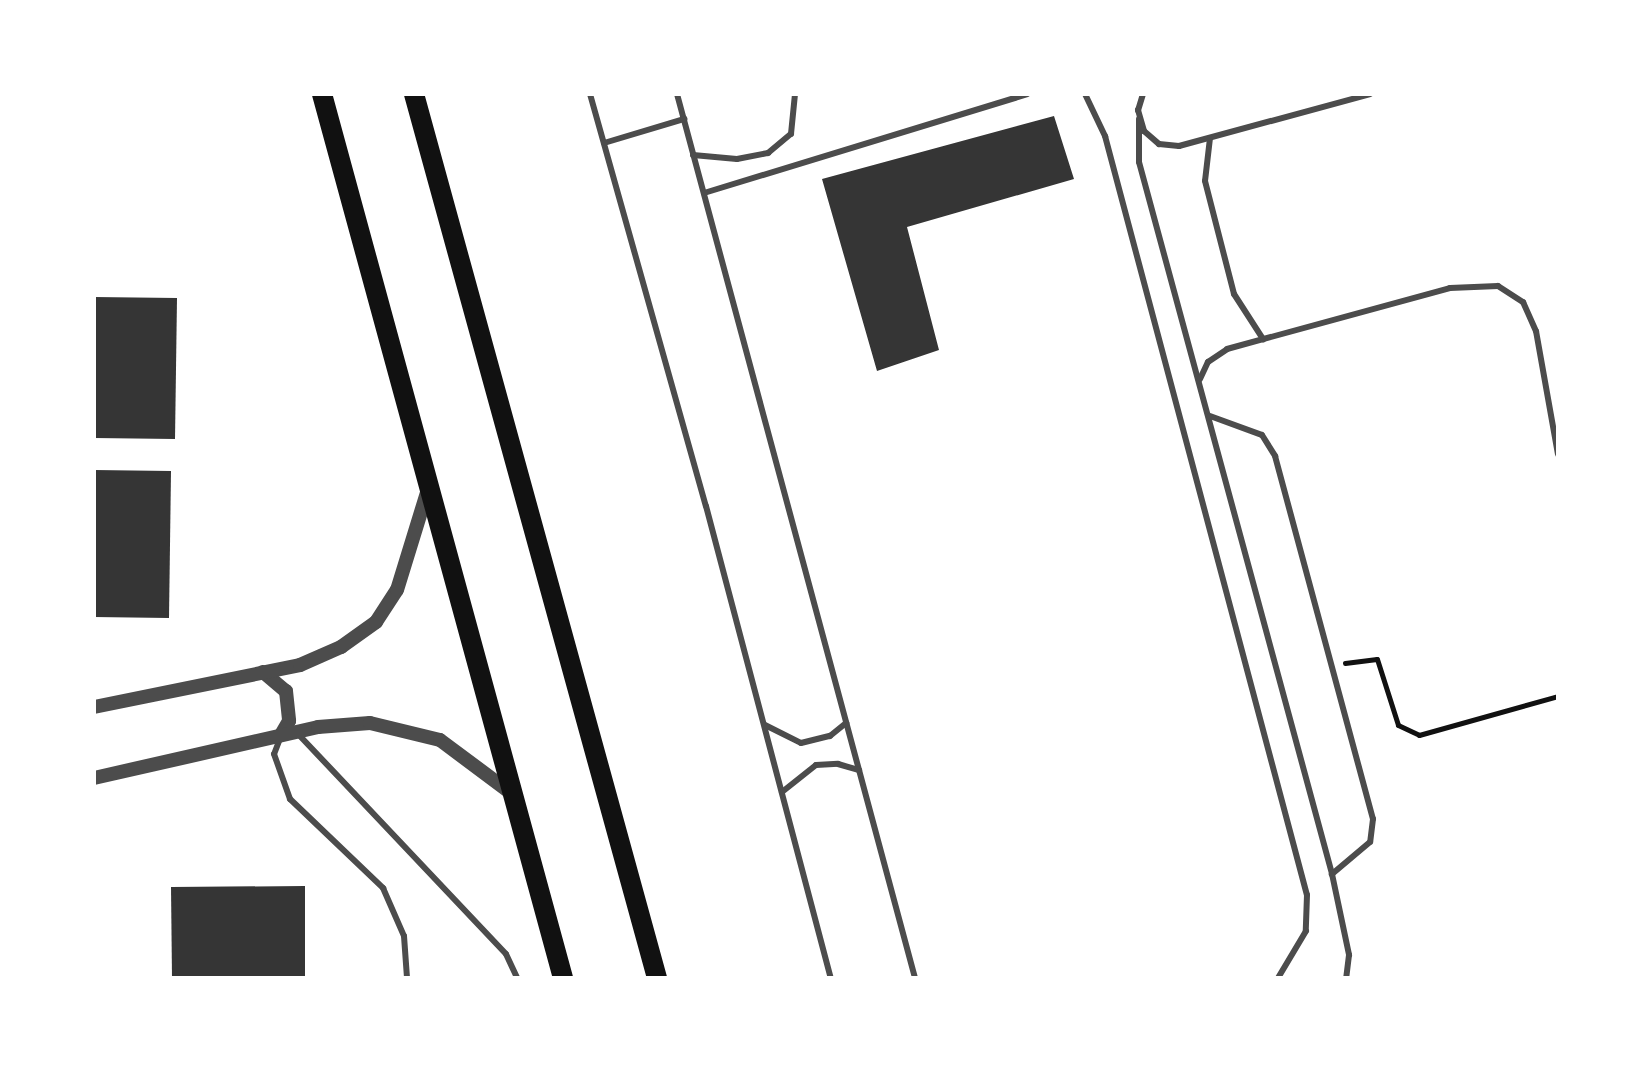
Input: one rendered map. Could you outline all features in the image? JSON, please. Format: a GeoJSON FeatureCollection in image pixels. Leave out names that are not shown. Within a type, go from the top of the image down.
{"type":"FeatureCollection","features":[{"type":"Feature","properties":{"kind":"main road"},"geometry":{"type":"LineString","coordinates":[[322,94],[563,978]]}},
{"type":"Feature","properties":{"kind":"main road"},"geometry":{"type":"LineString","coordinates":[[414,94],[657,978]]}},
{"type":"Feature","properties":{"kind":"street"},"geometry":{"type":"LineString","coordinates":[[94,707],[300,665],[341,647],[376,622],[411,557],[428,489]]}},
{"type":"Feature","properties":{"kind":"street"},"geometry":{"type":"LineString","coordinates":[[263,672],[286,691],[288,734]]}},
{"type":"Feature","properties":{"kind":"street"},"geometry":{"type":"LineString","coordinates":[[94,778],[288,734],[370,723],[408,729],[440,740],[515,796]]}},
{"type":"Feature","properties":{"kind":"lane"},"geometry":{"type":"LineString","coordinates":[[590,94],[765,725],[831,978]]}},
{"type":"Feature","properties":{"kind":"lane"},"geometry":{"type":"LineString","coordinates":[[677,94],[915,978]]}},
{"type":"Feature","properties":{"kind":"lane"},"geometry":{"type":"LineString","coordinates":[[693,155],[737,159],[768,153],[791,134],[795,94]]}},
{"type":"Feature","properties":{"kind":"lane"},"geometry":{"type":"LineString","coordinates":[[704,193],[1027,94]]}},
{"type":"Feature","properties":{"kind":"lane"},"geometry":{"type":"LineString","coordinates":[[1085,94],[1105,136],[1307,895],[1306,931],[1278,978]]}},
{"type":"Feature","properties":{"kind":"lane"},"geometry":{"type":"LineString","coordinates":[[1143,94],[1139,119],[1139,162],[1332,874],[1349,955],[1346,978]]}},
{"type":"Feature","properties":{"kind":"lane"},"geometry":{"type":"LineString","coordinates":[[1139,119],[1150,138],[1165,146],[1210,138],[1370,94]]}},
{"type":"Feature","properties":{"kind":"lane"},"geometry":{"type":"LineString","coordinates":[[604,143],[684,119]]}},
{"type":"Feature","properties":{"kind":"lane"},"geometry":{"type":"LineString","coordinates":[[1210,138],[1205,181],[1230,280],[1242,313],[1263,339]]}},
{"type":"Feature","properties":{"kind":"lane"},"geometry":{"type":"LineString","coordinates":[[1200,379],[1221,352],[1450,288],[1498,286],[1523,302],[1536,331],[1556,428],[1558,454]]}},
{"type":"Feature","properties":{"kind":"lane"},"geometry":{"type":"LineString","coordinates":[[1210,416],[1259,433],[1271,446],[1332,667],[1374,831],[1359,853],[1332,874]]}},
{"type":"Feature","properties":{"kind":"lane"},"geometry":{"type":"LineString","coordinates":[[765,725],[801,743],[821,740],[846,723]]}},
{"type":"Feature","properties":{"kind":"lane"},"geometry":{"type":"LineString","coordinates":[[407,978],[404,936],[383,888],[311,823],[277,774],[274,754],[288,734],[506,954],[517,978]]}},
{"type":"Feature","properties":{"kind":"lane"},"geometry":{"type":"LineString","coordinates":[[782,792],[816,765],[838,764],[859,770]]}},
{"type":"Feature","properties":{"kind":"path"},"geometry":{"type":"LineString","coordinates":[[1332,667],[1377,659],[1398,725],[1419,735],[1558,696]]}},
{"type":"Feature","properties":{"kind":"building"},"geometry":{"type":"Polygon","coordinates":[[[1054,116],[1074,179],[907,227],[939,350],[877,371],[822,179],[1054,116]]]}},
{"type":"Feature","properties":{"kind":"building"},"geometry":{"type":"Polygon","coordinates":[[[94,297],[177,298],[175,439],[94,438],[94,297]]]}},
{"type":"Feature","properties":{"kind":"building"},"geometry":{"type":"Polygon","coordinates":[[[94,470],[171,471],[169,618],[94,617],[94,470]]]}},
{"type":"Feature","properties":{"kind":"building"},"geometry":{"type":"Polygon","coordinates":[[[305,886],[305,978],[172,978],[171,887],[305,886]]]}}]}
